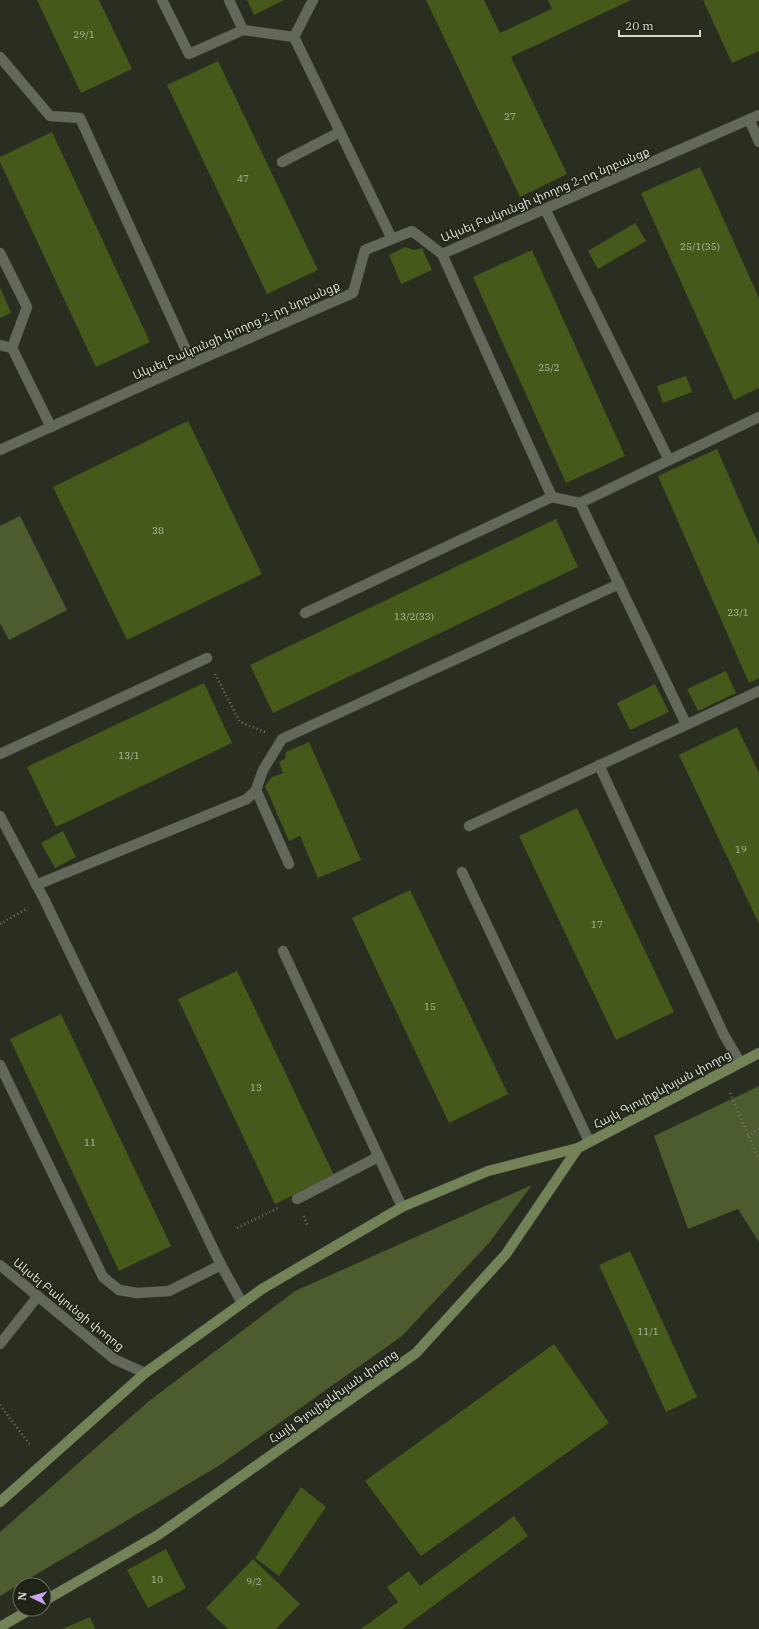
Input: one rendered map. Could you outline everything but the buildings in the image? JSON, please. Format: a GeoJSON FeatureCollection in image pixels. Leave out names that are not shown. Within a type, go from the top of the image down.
{"type":"FeatureCollection","features":[{"type":"Feature","properties":{"kind":"main road","name":"Հայկ Գյուլիքևխյան փողոց"},"geometry":{"type":"LineString","coordinates":[[0,1502],[145,1373],[262,1289],[402,1207],[488,1171],[578,1148],[759,1053]]}},
{"type":"Feature","properties":{"kind":"main road","name":"Հայկ Գյուլիքևխյան փողոց"},"geometry":{"type":"LineString","coordinates":[[52,1596],[158,1535],[416,1353],[506,1254],[578,1148]]}},
{"type":"Feature","properties":{"kind":"main road"},"geometry":{"type":"LineString","coordinates":[[0,1627],[17,1617]]}},
{"type":"Feature","properties":{"kind":"street"},"geometry":{"type":"LineString","coordinates":[[162,0],[189,54],[243,30],[294,37]]}},
{"type":"Feature","properties":{"kind":"street"},"geometry":{"type":"LineString","coordinates":[[229,0],[243,30]]}},
{"type":"Feature","properties":{"kind":"street"},"geometry":{"type":"LineString","coordinates":[[294,37],[313,0]]}},
{"type":"Feature","properties":{"kind":"street"},"geometry":{"type":"LineString","coordinates":[[294,37],[392,239]]}},
{"type":"Feature","properties":{"kind":"street"},"geometry":{"type":"LineString","coordinates":[[0,57],[50,116],[80,118],[192,363]]}},
{"type":"Feature","properties":{"kind":"street","name":"Ակսել Բակունցի փողոց 2-րդ նրբանցք"},"geometry":{"type":"LineString","coordinates":[[0,450],[192,363],[353,293],[365,250],[412,231],[442,254],[759,115]]}},
{"type":"Feature","properties":{"kind":"street"},"geometry":{"type":"LineString","coordinates":[[749,120],[759,142]]}},
{"type":"Feature","properties":{"kind":"street"},"geometry":{"type":"LineString","coordinates":[[282,162],[340,132]]}},
{"type":"Feature","properties":{"kind":"street"},"geometry":{"type":"LineString","coordinates":[[545,209],[669,460]]}},
{"type":"Feature","properties":{"kind":"street"},"geometry":{"type":"LineString","coordinates":[[0,253],[27,307],[12,348],[51,427]]}},
{"type":"Feature","properties":{"kind":"street"},"geometry":{"type":"LineString","coordinates":[[442,254],[552,497]]}},
{"type":"Feature","properties":{"kind":"street"},"geometry":{"type":"LineString","coordinates":[[0,345],[12,348]]}},
{"type":"Feature","properties":{"kind":"street"},"geometry":{"type":"LineString","coordinates":[[305,613],[552,497],[580,503],[759,417]]}},
{"type":"Feature","properties":{"kind":"street"},"geometry":{"type":"LineString","coordinates":[[580,503],[686,724]]}},
{"type":"Feature","properties":{"kind":"street"},"geometry":{"type":"LineString","coordinates":[[36,885],[247,799],[256,790],[263,770],[282,739],[619,584]]}},
{"type":"Feature","properties":{"kind":"street"},"geometry":{"type":"LineString","coordinates":[[0,754],[207,658]]}},
{"type":"Feature","properties":{"kind":"street"},"geometry":{"type":"LineString","coordinates":[[469,826],[759,691]]}},
{"type":"Feature","properties":{"kind":"street"},"geometry":{"type":"LineString","coordinates":[[599,765],[724,1035],[740,1062]]}},
{"type":"Feature","properties":{"kind":"street"},"geometry":{"type":"LineString","coordinates":[[256,790],[289,864]]}},
{"type":"Feature","properties":{"kind":"street"},"geometry":{"type":"LineString","coordinates":[[0,816],[44,899],[221,1265],[242,1302]]}},
{"type":"Feature","properties":{"kind":"street"},"geometry":{"type":"LineString","coordinates":[[462,872],[589,1141]]}},
{"type":"Feature","properties":{"kind":"street"},"geometry":{"type":"LineString","coordinates":[[283,951],[402,1207]]}},
{"type":"Feature","properties":{"kind":"street"},"geometry":{"type":"LineString","coordinates":[[0,1065],[103,1277],[119,1290],[137,1293],[170,1291],[221,1265]]}},
{"type":"Feature","properties":{"kind":"street"},"geometry":{"type":"LineString","coordinates":[[297,1199],[378,1157]]}},
{"type":"Feature","properties":{"kind":"street","name":"Ակսել Բակունցի փողոց"},"geometry":{"type":"LineString","coordinates":[[0,1265],[114,1358],[145,1373]]}},
{"type":"Feature","properties":{"kind":"street"},"geometry":{"type":"LineString","coordinates":[[0,1344],[38,1296]]}},
{"type":"Feature","properties":{"kind":"path"},"geometry":{"type":"LineString","coordinates":[[207,658],[240,722],[282,739]]}},
{"type":"Feature","properties":{"kind":"path"},"geometry":{"type":"LineString","coordinates":[[0,924],[44,899]]}},
{"type":"Feature","properties":{"kind":"path"},"geometry":{"type":"LineString","coordinates":[[730,1093],[759,1160]]}},
{"type":"Feature","properties":{"kind":"path"},"geometry":{"type":"LineString","coordinates":[[748,1136],[759,1129]]}},
{"type":"Feature","properties":{"kind":"path"},"geometry":{"type":"LineString","coordinates":[[237,1228],[297,1199]]}},
{"type":"Feature","properties":{"kind":"path"},"geometry":{"type":"LineString","coordinates":[[0,1405],[30,1445]]}},
{"type":"Feature","properties":{"kind":"green space"},"geometry":{"type":"Polygon","coordinates":[[[20,516],[67,610],[9,640],[0,623],[0,526],[20,516]]]}},
{"type":"Feature","properties":{"kind":"green space"},"geometry":{"type":"Polygon","coordinates":[[[759,1086],[759,1242],[738,1209],[688,1229],[654,1136],[759,1086]]]}},
{"type":"Feature","properties":{"kind":"green space"},"geometry":{"type":"Polygon","coordinates":[[[532,1185],[489,1243],[402,1336],[220,1465],[32,1577],[12,1577],[12,1589],[0,1596],[0,1532],[149,1401],[295,1291],[532,1185]]]}}]}
